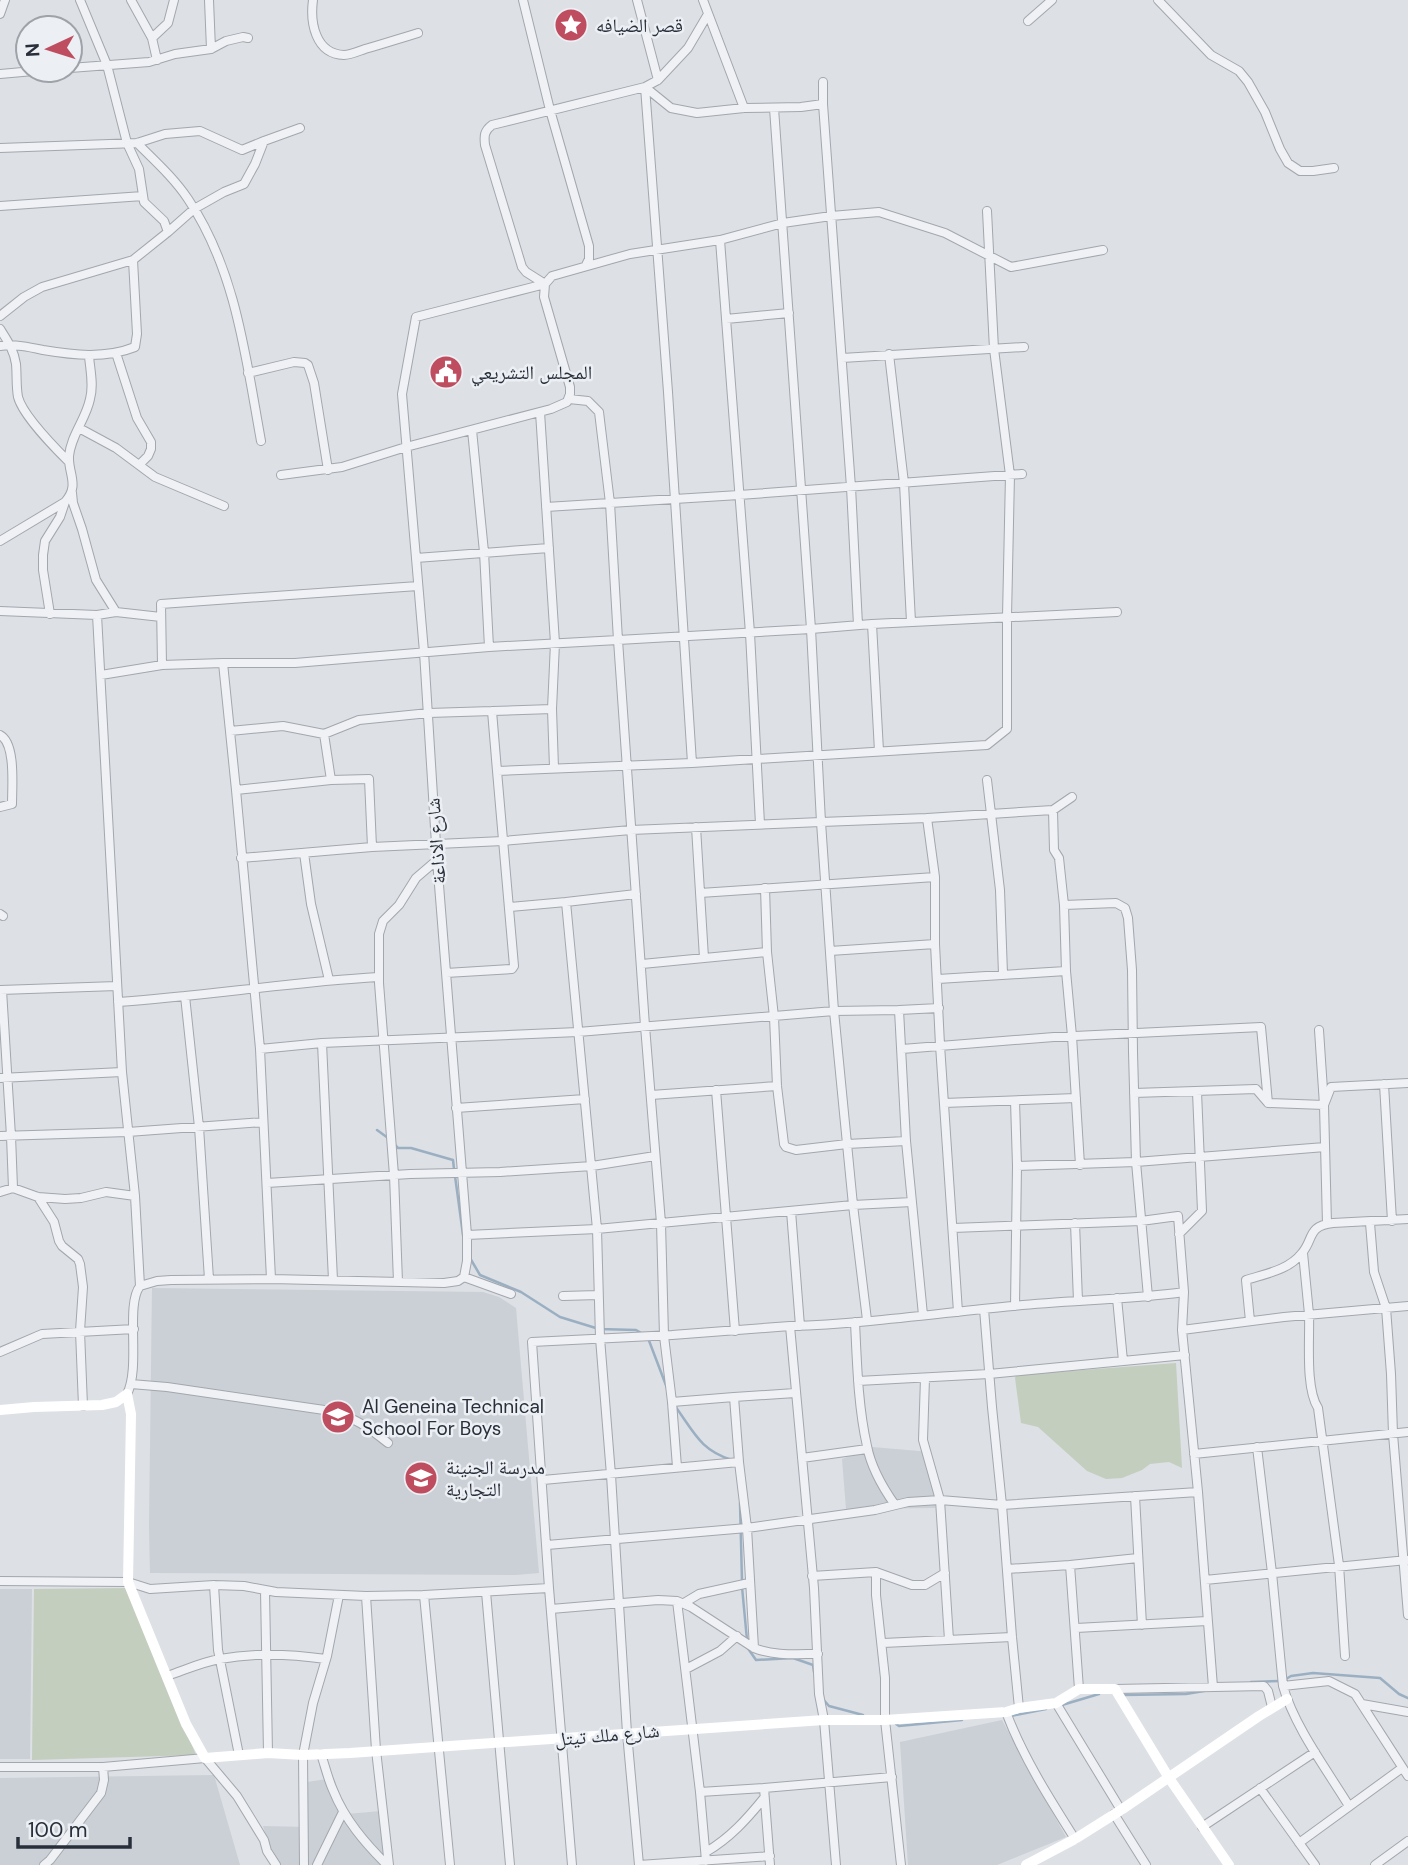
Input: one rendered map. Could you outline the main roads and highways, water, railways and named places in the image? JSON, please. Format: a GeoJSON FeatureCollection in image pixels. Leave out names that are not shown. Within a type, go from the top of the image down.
{"type":"FeatureCollection","features":[{"type":"Feature","properties":{"kind":"main road","name":"شارع ملك تيتل"},"geometry":{"type":"LineString","coordinates":[[0,1410],[111,1403],[121,1399],[129,1389],[131,1414],[128,1582],[186,1724],[205,1758],[268,1753],[321,1754],[691,1728],[1006,1712],[1056,1703],[1079,1689],[1115,1689],[1169,1778]]}},
{"type":"Feature","properties":{"kind":"main road"},"geometry":{"type":"LineString","coordinates":[[1026,1865],[1075,1839],[1287,1699]]}},
{"type":"Feature","properties":{"kind":"main road"},"geometry":{"type":"LineString","coordinates":[[1169,1778],[1229,1865]]}},
{"type":"Feature","properties":{"kind":"waterway"},"geometry":{"type":"LineString","coordinates":[[377,1130],[388,1138]]}},
{"type":"Feature","properties":{"kind":"waterway"},"geometry":{"type":"LineString","coordinates":[[395,1145],[398,1148],[411,1148],[453,1160],[454,1169]]}},
{"type":"Feature","properties":{"kind":"waterway"},"geometry":{"type":"LineString","coordinates":[[455,1176],[464,1242]]}},
{"type":"Feature","properties":{"kind":"waterway"},"geometry":{"type":"LineString","coordinates":[[470,1258],[480,1275],[521,1292],[560,1317],[599,1329],[636,1330],[643,1334]]}},
{"type":"Feature","properties":{"kind":"waterway"},"geometry":{"type":"LineString","coordinates":[[648,1338],[667,1388]]}},
{"type":"Feature","properties":{"kind":"waterway"},"geometry":{"type":"LineString","coordinates":[[675,1406],[705,1445],[732,1460]]}},
{"type":"Feature","properties":{"kind":"waterway"},"geometry":{"type":"LineString","coordinates":[[740,1503],[742,1581]]}},
{"type":"Feature","properties":{"kind":"waterway"},"geometry":{"type":"LineString","coordinates":[[742,1587],[747,1640]]}},
{"type":"Feature","properties":{"kind":"waterway"},"geometry":{"type":"LineString","coordinates":[[747,1647],[756,1660],[793,1658],[813,1665],[814,1672]]}},
{"type":"Feature","properties":{"kind":"waterway"},"geometry":{"type":"LineString","coordinates":[[1286,1679],[1313,1673],[1380,1678],[1408,1698]]}},
{"type":"Feature","properties":{"kind":"waterway"},"geometry":{"type":"LineString","coordinates":[[1251,1682],[1280,1681]]}},
{"type":"Feature","properties":{"kind":"waterway"},"geometry":{"type":"LineString","coordinates":[[1123,1695],[1186,1694],[1204,1691]]}},
{"type":"Feature","properties":{"kind":"waterway"},"geometry":{"type":"LineString","coordinates":[[1062,1705],[1099,1694]]}},
{"type":"Feature","properties":{"kind":"waterway"},"geometry":{"type":"LineString","coordinates":[[822,1698],[829,1706],[863,1715]]}},
{"type":"Feature","properties":{"kind":"waterway"},"geometry":{"type":"LineString","coordinates":[[1011,1716],[1046,1709]]}},
{"type":"Feature","properties":{"kind":"waterway"},"geometry":{"type":"LineString","coordinates":[[896,1724],[899,1726],[962,1720]]}},
{"type":"Feature","properties":{"kind":"place","name":"قصر الضيافه"},"geometry":{"type":"Point","coordinates":[571,25]}},
{"type":"Feature","properties":{"kind":"place","name":"المجلس التشريعي"},"geometry":{"type":"Point","coordinates":[446,372]}},
{"type":"Feature","properties":{"kind":"place","name":"Al Geneina Technical School For Boys"},"geometry":{"type":"Point","coordinates":[338,1417]}},
{"type":"Feature","properties":{"kind":"place","name":"مدرسة الجنينة التجارية"},"geometry":{"type":"Point","coordinates":[421,1478]}}]}
